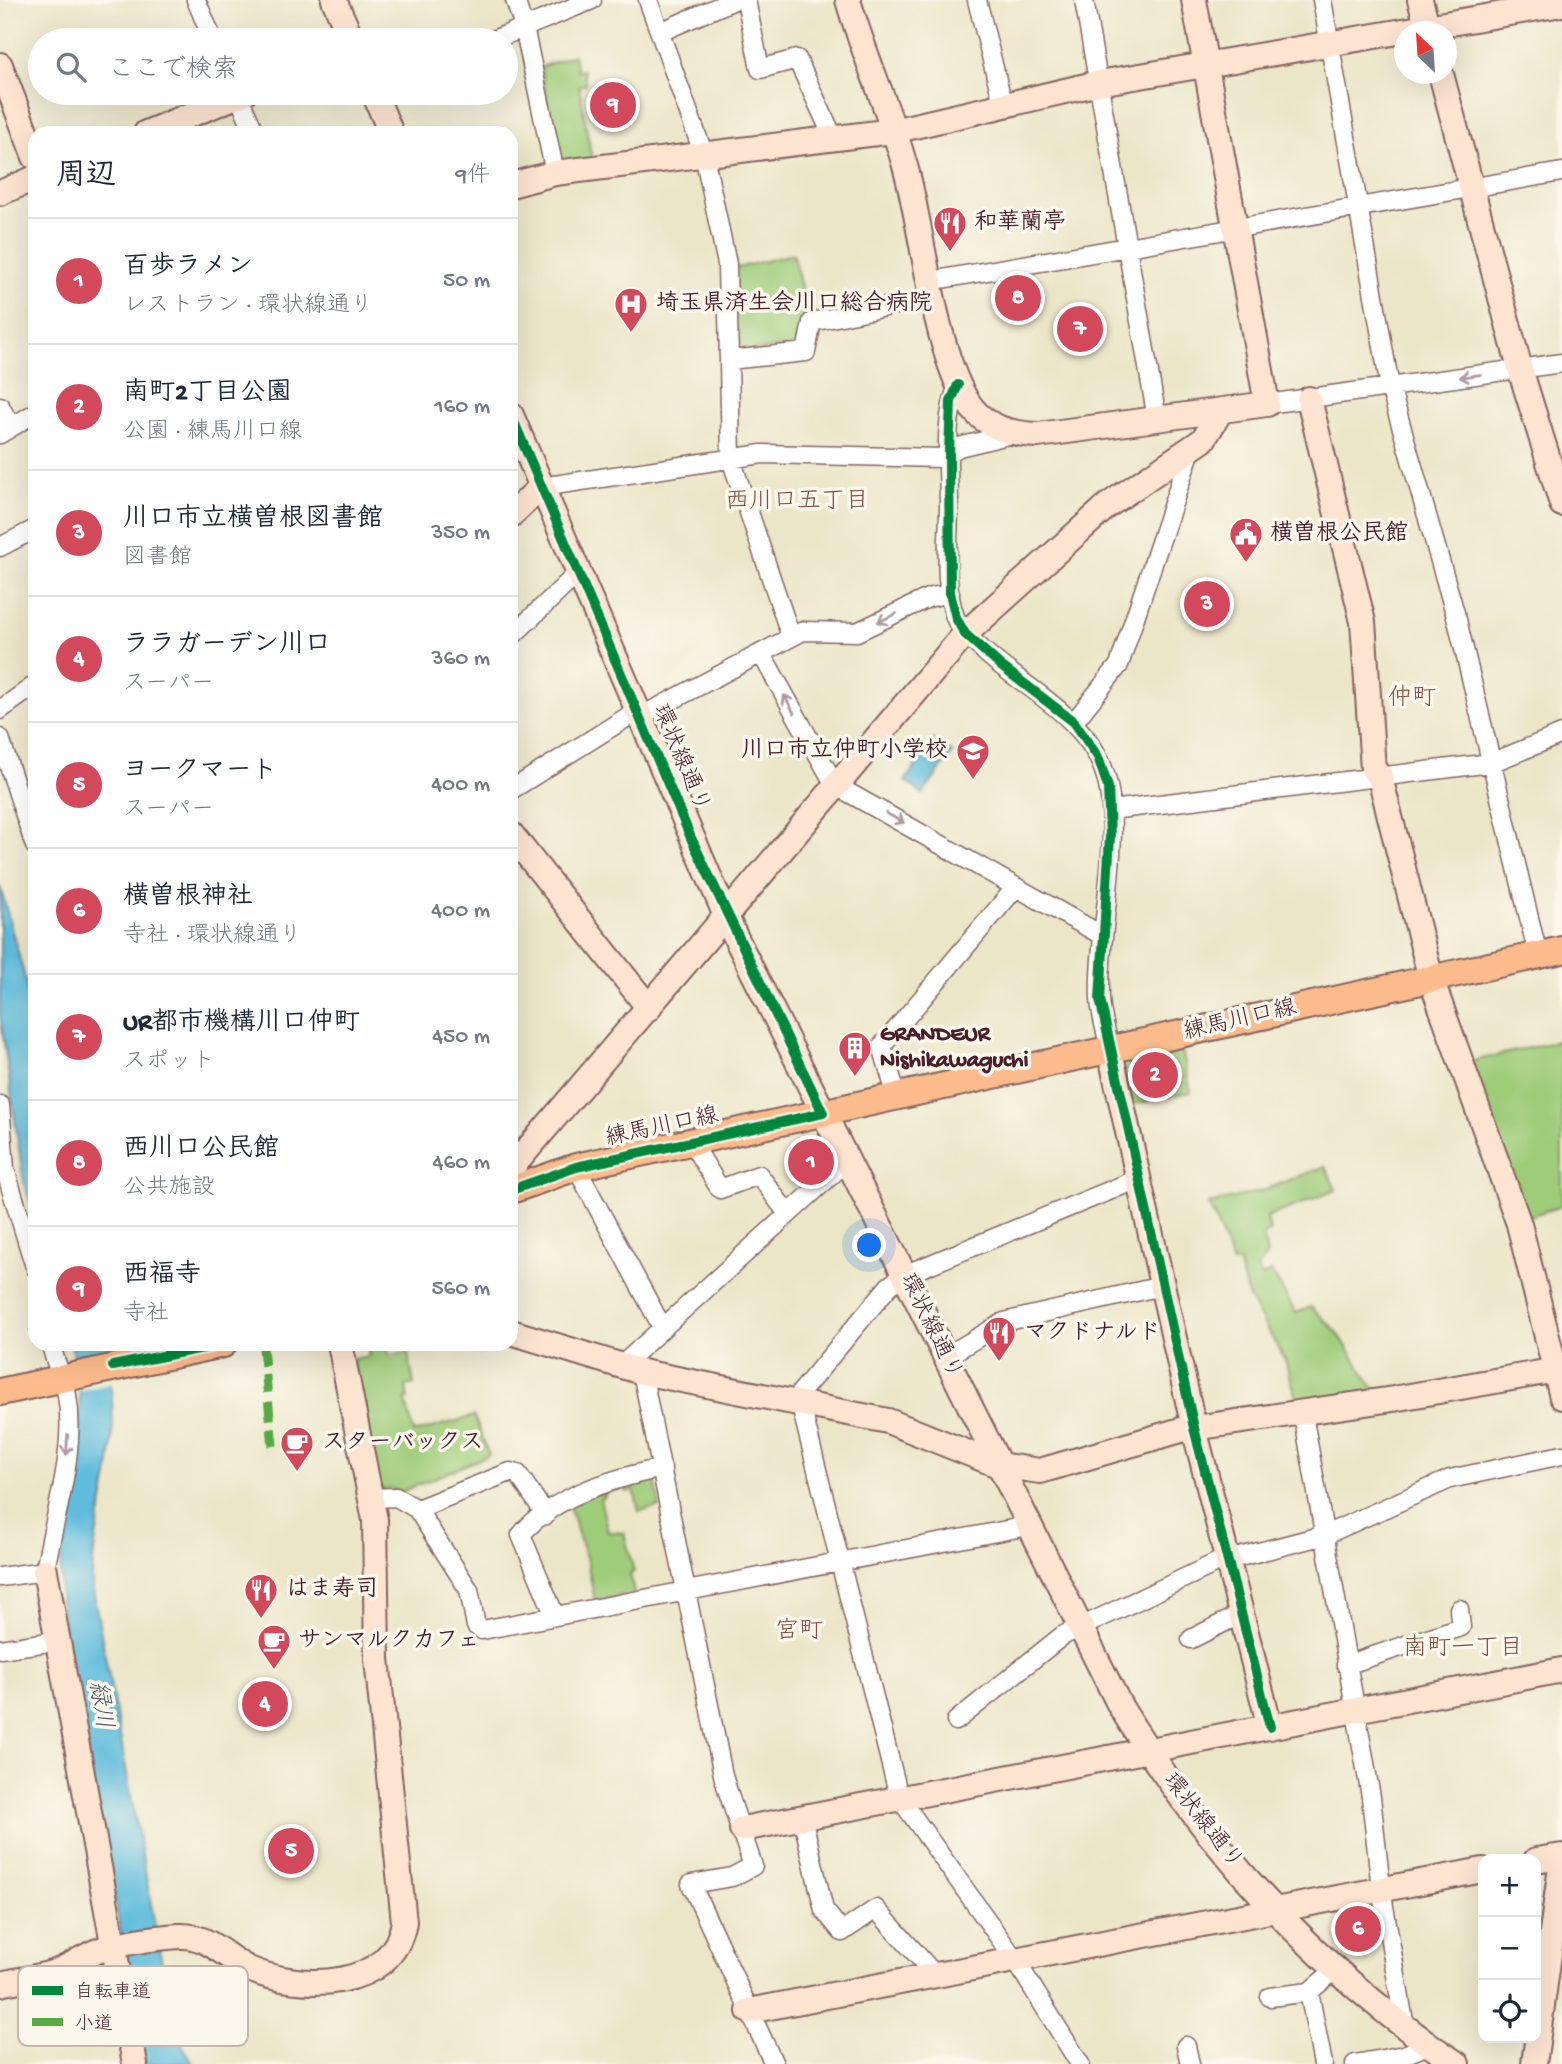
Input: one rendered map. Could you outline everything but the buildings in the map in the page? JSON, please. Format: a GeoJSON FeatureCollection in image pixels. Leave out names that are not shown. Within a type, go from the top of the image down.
{"type":"FeatureCollection","features":[{"type":"Feature","properties":{"kind":"main road","name":"練馬川口線"},"geometry":{"type":"LineString","coordinates":[[518,1180],[1550,953]]}},
{"type":"Feature","properties":{"kind":"main road"},"geometry":{"type":"LineString","coordinates":[[0,1392],[114,1366],[149,1351]]}},
{"type":"Feature","properties":{"kind":"street"},"geometry":{"type":"LineString","coordinates":[[196,0],[209,28]]}},
{"type":"Feature","properties":{"kind":"street"},"geometry":{"type":"LineString","coordinates":[[334,0],[347,28]]}},
{"type":"Feature","properties":{"kind":"street"},"geometry":{"type":"LineString","coordinates":[[515,0],[524,27],[555,173]]}},
{"type":"Feature","properties":{"kind":"street"},"geometry":{"type":"LineString","coordinates":[[518,30],[592,0]]}},
{"type":"Feature","properties":{"kind":"street"},"geometry":{"type":"LineString","coordinates":[[648,0],[704,155],[727,264],[731,459],[791,637]]}},
{"type":"Feature","properties":{"kind":"street"},"geometry":{"type":"LineString","coordinates":[[660,32],[734,0]]}},
{"type":"Feature","properties":{"kind":"street"},"geometry":{"type":"LineString","coordinates":[[746,0],[760,69],[797,59],[834,139]]}},
{"type":"Feature","properties":{"kind":"street"},"geometry":{"type":"LineString","coordinates":[[848,0],[908,175],[932,289],[958,385],[973,409],[991,424],[1012,434]]}},
{"type":"Feature","properties":{"kind":"street"},"geometry":{"type":"LineString","coordinates":[[977,0],[1003,104]]}},
{"type":"Feature","properties":{"kind":"street"},"geometry":{"type":"LineString","coordinates":[[1084,0],[1157,419]]}},
{"type":"Feature","properties":{"kind":"street"},"geometry":{"type":"LineString","coordinates":[[1194,0],[1267,404]]}},
{"type":"Feature","properties":{"kind":"street"},"geometry":{"type":"LineString","coordinates":[[1322,0],[1390,387],[1456,614],[1491,763],[1550,953]]}},
{"type":"Feature","properties":{"kind":"street"},"geometry":{"type":"LineString","coordinates":[[1420,0],[1426,21]]}},
{"type":"Feature","properties":{"kind":"street"},"geometry":{"type":"LineString","coordinates":[[1457,24],[1562,4]]}},
{"type":"Feature","properties":{"kind":"street"},"geometry":{"type":"LineString","coordinates":[[518,183],[555,173],[704,155],[722,150],[893,131],[1099,83],[1394,34]]}},
{"type":"Feature","properties":{"kind":"street"},"geometry":{"type":"LineString","coordinates":[[0,65],[28,139]]}},
{"type":"Feature","properties":{"kind":"street"},"geometry":{"type":"LineString","coordinates":[[1444,84],[1520,369],[1562,504]]}},
{"type":"Feature","properties":{"kind":"street"},"geometry":{"type":"LineString","coordinates":[[163,126],[213,105]]}},
{"type":"Feature","properties":{"kind":"street"},"geometry":{"type":"LineString","coordinates":[[244,105],[252,126]]}},
{"type":"Feature","properties":{"kind":"street"},"geometry":{"type":"LineString","coordinates":[[379,105],[388,126]]}},
{"type":"Feature","properties":{"kind":"street"},"geometry":{"type":"LineString","coordinates":[[729,359],[806,352],[812,322],[932,289],[1127,246],[1562,172]]}},
{"type":"Feature","properties":{"kind":"street"},"geometry":{"type":"LineString","coordinates":[[0,193],[28,181]]}},
{"type":"Feature","properties":{"kind":"street"},"geometry":{"type":"LineString","coordinates":[[518,509],[541,487],[762,454],[942,458],[949,453],[1012,434],[1038,435],[1220,412],[1562,363]]}},
{"type":"Feature","properties":{"kind":"street"},"geometry":{"type":"LineString","coordinates":[[958,385],[951,401],[949,453],[950,593],[956,618],[965,634],[1074,722],[1105,772],[1111,810],[1100,999],[1194,1428],[1270,1727]]}},
{"type":"Feature","properties":{"kind":"street"},"geometry":{"type":"LineString","coordinates":[[1309,398],[1363,622],[1373,769],[1380,777],[1431,979],[1519,1224],[1560,1370],[1562,1397]]}},
{"type":"Feature","properties":{"kind":"street"},"geometry":{"type":"LineString","coordinates":[[0,406],[5,430],[28,417]]}},
{"type":"Feature","properties":{"kind":"street"},"geometry":{"type":"LineString","coordinates":[[518,1161],[965,634],[1107,506],[1203,440],[1220,412]]}},
{"type":"Feature","properties":{"kind":"street","name":"環状線通り"},"geometry":{"type":"LineString","coordinates":[[518,432],[726,915],[1079,1628],[1147,1751],[1222,1849],[1275,1911],[1336,1969],[1405,2027],[1457,2064]]}},
{"type":"Feature","properties":{"kind":"street"},"geometry":{"type":"LineString","coordinates":[[1074,722],[1119,665],[1191,450]]}},
{"type":"Feature","properties":{"kind":"street"},"geometry":{"type":"LineString","coordinates":[[0,547],[28,533]]}},
{"type":"Feature","properties":{"kind":"street"},"geometry":{"type":"LineString","coordinates":[[518,630],[578,573]]}},
{"type":"Feature","properties":{"kind":"street"},"geometry":{"type":"LineString","coordinates":[[518,786],[638,714],[803,631],[857,632],[928,598],[950,593]]}},
{"type":"Feature","properties":{"kind":"street"},"geometry":{"type":"LineString","coordinates":[[761,653],[835,785],[1103,936]]}},
{"type":"Feature","properties":{"kind":"street"},"geometry":{"type":"LineString","coordinates":[[0,710],[28,690]]}},
{"type":"Feature","properties":{"kind":"street"},"geometry":{"type":"LineString","coordinates":[[1111,810],[1491,763],[1562,734]]}},
{"type":"Feature","properties":{"kind":"street"},"geometry":{"type":"LineString","coordinates":[[0,738],[28,824]]}},
{"type":"Feature","properties":{"kind":"street"},"geometry":{"type":"LineString","coordinates":[[518,843],[649,1008]]}},
{"type":"Feature","properties":{"kind":"street"},"geometry":{"type":"LineString","coordinates":[[897,1097],[883,1046],[1016,887]]}},
{"type":"Feature","properties":{"kind":"street"},"geometry":{"type":"LineString","coordinates":[[0,1105],[8,1206],[28,1251]]}},
{"type":"Feature","properties":{"kind":"street"},"geometry":{"type":"LineString","coordinates":[[692,1143],[720,1189],[759,1175],[788,1214]]}},
{"type":"Feature","properties":{"kind":"street"},"geometry":{"type":"LineString","coordinates":[[632,1368],[662,1327],[847,1161]]}},
{"type":"Feature","properties":{"kind":"street"},"geometry":{"type":"LineString","coordinates":[[576,1167],[662,1327]]}},
{"type":"Feature","properties":{"kind":"street"},"geometry":{"type":"LineString","coordinates":[[1080,2064],[1016,1961],[899,1797],[800,1402],[801,1392],[889,1286],[904,1275],[1138,1179]]}},
{"type":"Feature","properties":{"kind":"street"},"geometry":{"type":"LineString","coordinates":[[945,1357],[1004,1322],[1163,1286]]}},
{"type":"Feature","properties":{"kind":"street"},"geometry":{"type":"LineString","coordinates":[[518,1334],[632,1368],[888,1421],[998,1465],[1040,1471],[1194,1428],[1303,1414],[1560,1370]]}},
{"type":"Feature","properties":{"kind":"street"},"geometry":{"type":"LineString","coordinates":[[54,1351],[66,1377],[66,1452],[45,1571],[119,1966]]}},
{"type":"Feature","properties":{"kind":"street"},"geometry":{"type":"LineString","coordinates":[[248,1968],[286,1980],[304,1982],[363,1975],[381,1965],[398,1942],[404,1922],[377,1659],[375,1520],[341,1351]]}},
{"type":"Feature","properties":{"kind":"street"},"geometry":{"type":"LineString","coordinates":[[632,1368],[662,1468],[723,1775],[736,1822],[742,1829],[753,1866],[732,1877],[691,1884],[774,2064]]}},
{"type":"Feature","properties":{"kind":"street"},"geometry":{"type":"LineString","coordinates":[[1303,1414],[1371,1797],[1381,1889],[1405,2027]]}},
{"type":"Feature","properties":{"kind":"street"},"geometry":{"type":"LineString","coordinates":[[956,1721],[1062,1636],[1227,1559],[1325,1535],[1450,1479],[1562,1455]]}},
{"type":"Feature","properties":{"kind":"street"},"geometry":{"type":"LineString","coordinates":[[555,1616],[521,1535],[569,1498],[623,1476],[662,1468]]}},
{"type":"Feature","properties":{"kind":"street"},"geometry":{"type":"LineString","coordinates":[[417,1509],[510,1472],[518,1474],[546,1515]]}},
{"type":"Feature","properties":{"kind":"street"},"geometry":{"type":"LineString","coordinates":[[372,1498],[396,1496],[417,1509],[468,1590],[476,1626],[482,1630],[1028,1526]]}},
{"type":"Feature","properties":{"kind":"street"},"geometry":{"type":"LineString","coordinates":[[0,1577],[45,1571]]}},
{"type":"Feature","properties":{"kind":"street"},"geometry":{"type":"LineString","coordinates":[[1346,1665],[1461,1628],[1459,1609]]}},
{"type":"Feature","properties":{"kind":"street"},"geometry":{"type":"LineString","coordinates":[[1191,1639],[1241,1614]]}},
{"type":"Feature","properties":{"kind":"street"},"geometry":{"type":"LineString","coordinates":[[0,1649],[57,1641]]}},
{"type":"Feature","properties":{"kind":"street"},"geometry":{"type":"LineString","coordinates":[[742,1829],[1562,1670]]}},
{"type":"Feature","properties":{"kind":"street"},"geometry":{"type":"LineString","coordinates":[[802,1816],[824,1910],[842,1932],[876,1909],[936,1976]]}},
{"type":"Feature","properties":{"kind":"street"},"geometry":{"type":"LineString","coordinates":[[1534,2064],[1562,1857],[1541,1859]]}},
{"type":"Feature","properties":{"kind":"street"},"geometry":{"type":"LineString","coordinates":[[749,2011],[1478,1871]]}},
{"type":"Feature","properties":{"kind":"street"},"geometry":{"type":"LineString","coordinates":[[68,1966],[99,1951],[162,1938],[191,1936],[217,1947],[246,1966]]}},
{"type":"Feature","properties":{"kind":"street"},"geometry":{"type":"LineString","coordinates":[[1270,1997],[1309,1992],[1336,1969]]}},
{"type":"Feature","properties":{"kind":"street"},"geometry":{"type":"LineString","coordinates":[[1309,1992],[1323,2064]]}},
{"type":"Feature","properties":{"kind":"street"},"geometry":{"type":"LineString","coordinates":[[1355,2064],[1404,2055],[1429,2045]]}},
{"type":"Feature","properties":{"kind":"street"},"geometry":{"type":"LineString","coordinates":[[132,2046],[135,2064]]}},
{"type":"Feature","properties":{"kind":"green space"},"geometry":{"type":"Polygon","coordinates":[[[574,55],[577,71],[583,70],[586,84],[579,86],[592,160],[560,163],[541,67],[574,55]]]}},
{"type":"Feature","properties":{"kind":"green space"},"geometry":{"type":"Polygon","coordinates":[[[793,254],[809,320],[803,345],[735,353],[733,269],[793,254]]]}},
{"type":"Feature","properties":{"kind":"green space"},"geometry":{"type":"Polygon","coordinates":[[[1562,1040],[1562,1206],[1523,1218],[1469,1062],[1562,1040]]]}},
{"type":"Feature","properties":{"kind":"green space"},"geometry":{"type":"Polygon","coordinates":[[[1181,1045],[1191,1092],[1130,1105],[1120,1058],[1181,1045]]]}},
{"type":"Feature","properties":{"kind":"green space"},"geometry":{"type":"Polygon","coordinates":[[[1325,1166],[1336,1190],[1267,1217],[1270,1232],[1263,1235],[1267,1255],[1257,1268],[1262,1277],[1271,1271],[1296,1313],[1311,1307],[1338,1333],[1376,1392],[1299,1405],[1285,1360],[1248,1296],[1238,1262],[1233,1263],[1209,1204],[1262,1191],[1325,1166]]]}},
{"type":"Feature","properties":{"kind":"green space"},"geometry":{"type":"Polygon","coordinates":[[[368,1351],[388,1351],[389,1355],[408,1353],[414,1384],[406,1386],[408,1399],[405,1399],[414,1433],[474,1416],[489,1455],[401,1492],[390,1488],[378,1490],[353,1359],[369,1356],[368,1351]]]}},
{"type":"Feature","properties":{"kind":"green space"},"geometry":{"type":"Polygon","coordinates":[[[654,1475],[660,1507],[639,1511],[634,1490],[627,1492],[625,1487],[604,1493],[605,1497],[600,1499],[608,1532],[624,1533],[634,1572],[630,1574],[634,1593],[595,1601],[587,1561],[568,1503],[654,1475]]]}},
{"type":"Feature","properties":{"kind":"water"},"geometry":{"type":"Polygon","coordinates":[[[934,740],[952,753],[923,794],[905,781],[934,740]]]}},
{"type":"Feature","properties":{"kind":"water"},"geometry":{"type":"Polygon","coordinates":[[[0,886],[28,996],[28,1196],[23,1177],[0,1014],[0,886]]]}},
{"type":"Feature","properties":{"kind":"water","name":"緑川"},"geometry":{"type":"Polygon","coordinates":[[[73,1351],[108,1351],[112,1442],[96,1536],[92,1585],[162,1966],[127,1966],[60,1603],[62,1549],[80,1420],[77,1369],[73,1351]]]}},
{"type":"Feature","properties":{"kind":"water","name":"緑川"},"geometry":{"type":"Polygon","coordinates":[[[142,2046],[183,2046],[193,2064],[145,2064],[142,2046]]]}},
{"type":"Feature","properties":{"kind":"pier"},"geometry":{"type":"Polygon","coordinates":[[[112,1351],[114,1383],[76,1391],[71,1357],[112,1351]]]}},
{"type":"Feature","properties":{"kind":"marked path"},"geometry":{"type":"LineString","coordinates":[[263,1351],[273,1446]]}},
{"type":"Feature","properties":{"kind":"cycle path"},"geometry":{"type":"LineString","coordinates":[[958,385],[951,401],[949,453],[950,593],[956,618],[965,634],[1001,666],[1074,722],[1098,757],[1108,787],[1110,837],[1100,999],[1194,1428],[1270,1727]]}},
{"type":"Feature","properties":{"kind":"cycle path"},"geometry":{"type":"LineString","coordinates":[[518,431],[691,838],[823,1113],[576,1167],[518,1188]]}},
{"type":"Feature","properties":{"kind":"cycle path"},"geometry":{"type":"LineString","coordinates":[[113,1366],[188,1351]]}},
{"type":"Feature","properties":{"kind":"place","name":"西福寺"},"geometry":{"type":"Point","coordinates":[613,105]}},
{"type":"Feature","properties":{"kind":"place","name":"和華蘭亭"},"geometry":{"type":"Point","coordinates":[950,253]}},
{"type":"Feature","properties":{"kind":"place","name":"西川口公民館"},"geometry":{"type":"Point","coordinates":[1018,298]}},
{"type":"Feature","properties":{"kind":"place","name":"UR都市機構川口仲町"},"geometry":{"type":"Point","coordinates":[1080,329]}},
{"type":"Feature","properties":{"kind":"place","name":"埼玉県済生会川口総合病院"},"geometry":{"type":"Point","coordinates":[631,334]}},
{"type":"Feature","properties":{"kind":"place","name":"横曽根公民館"},"geometry":{"type":"Point","coordinates":[1246,564]}},
{"type":"Feature","properties":{"kind":"place","name":"川口市立横曽根図書館"},"geometry":{"type":"Point","coordinates":[1207,604]}},
{"type":"Feature","properties":{"kind":"place","name":"川口市立仲町小学校"},"geometry":{"type":"Point","coordinates":[973,781]}},
{"type":"Feature","properties":{"kind":"place","name":"南町2丁目公園"},"geometry":{"type":"Point","coordinates":[1155,1075]}},
{"type":"Feature","properties":{"kind":"place","name":"GRANDEUR Nishikawaguchi"},"geometry":{"type":"Point","coordinates":[855,1078]}},
{"type":"Feature","properties":{"kind":"place","name":"百歩ラメン"},"geometry":{"type":"Point","coordinates":[811,1162]}},
{"type":"Feature","properties":{"kind":"place","name":"マクドナルド"},"geometry":{"type":"Point","coordinates":[999,1363]}},
{"type":"Feature","properties":{"kind":"place","name":"スターバックス"},"geometry":{"type":"Point","coordinates":[297,1473]}},
{"type":"Feature","properties":{"kind":"place","name":"はま寿司"},"geometry":{"type":"Point","coordinates":[261,1620]}},
{"type":"Feature","properties":{"kind":"place","name":"サンマルクカフェ"},"geometry":{"type":"Point","coordinates":[274,1671]}},
{"type":"Feature","properties":{"kind":"place","name":"ララガーデン川口"},"geometry":{"type":"Point","coordinates":[265,1704]}},
{"type":"Feature","properties":{"kind":"place","name":"ヨークマート"},"geometry":{"type":"Point","coordinates":[291,1851]}},
{"type":"Feature","properties":{"kind":"place","name":"横曽根神社"},"geometry":{"type":"Point","coordinates":[1358,1929]}},
{"type":"Feature","properties":{"kind":"district","name":"西川口五丁目"},"geometry":{"type":"Point","coordinates":[797,502]}},
{"type":"Feature","properties":{"kind":"district","name":"仲町"},"geometry":{"type":"Point","coordinates":[1412,699]}},
{"type":"Feature","properties":{"kind":"district","name":"宮町"},"geometry":{"type":"Point","coordinates":[799,1632]}},
{"type":"Feature","properties":{"kind":"district","name":"南町一丁目"},"geometry":{"type":"Point","coordinates":[1463,1649]}}]}
